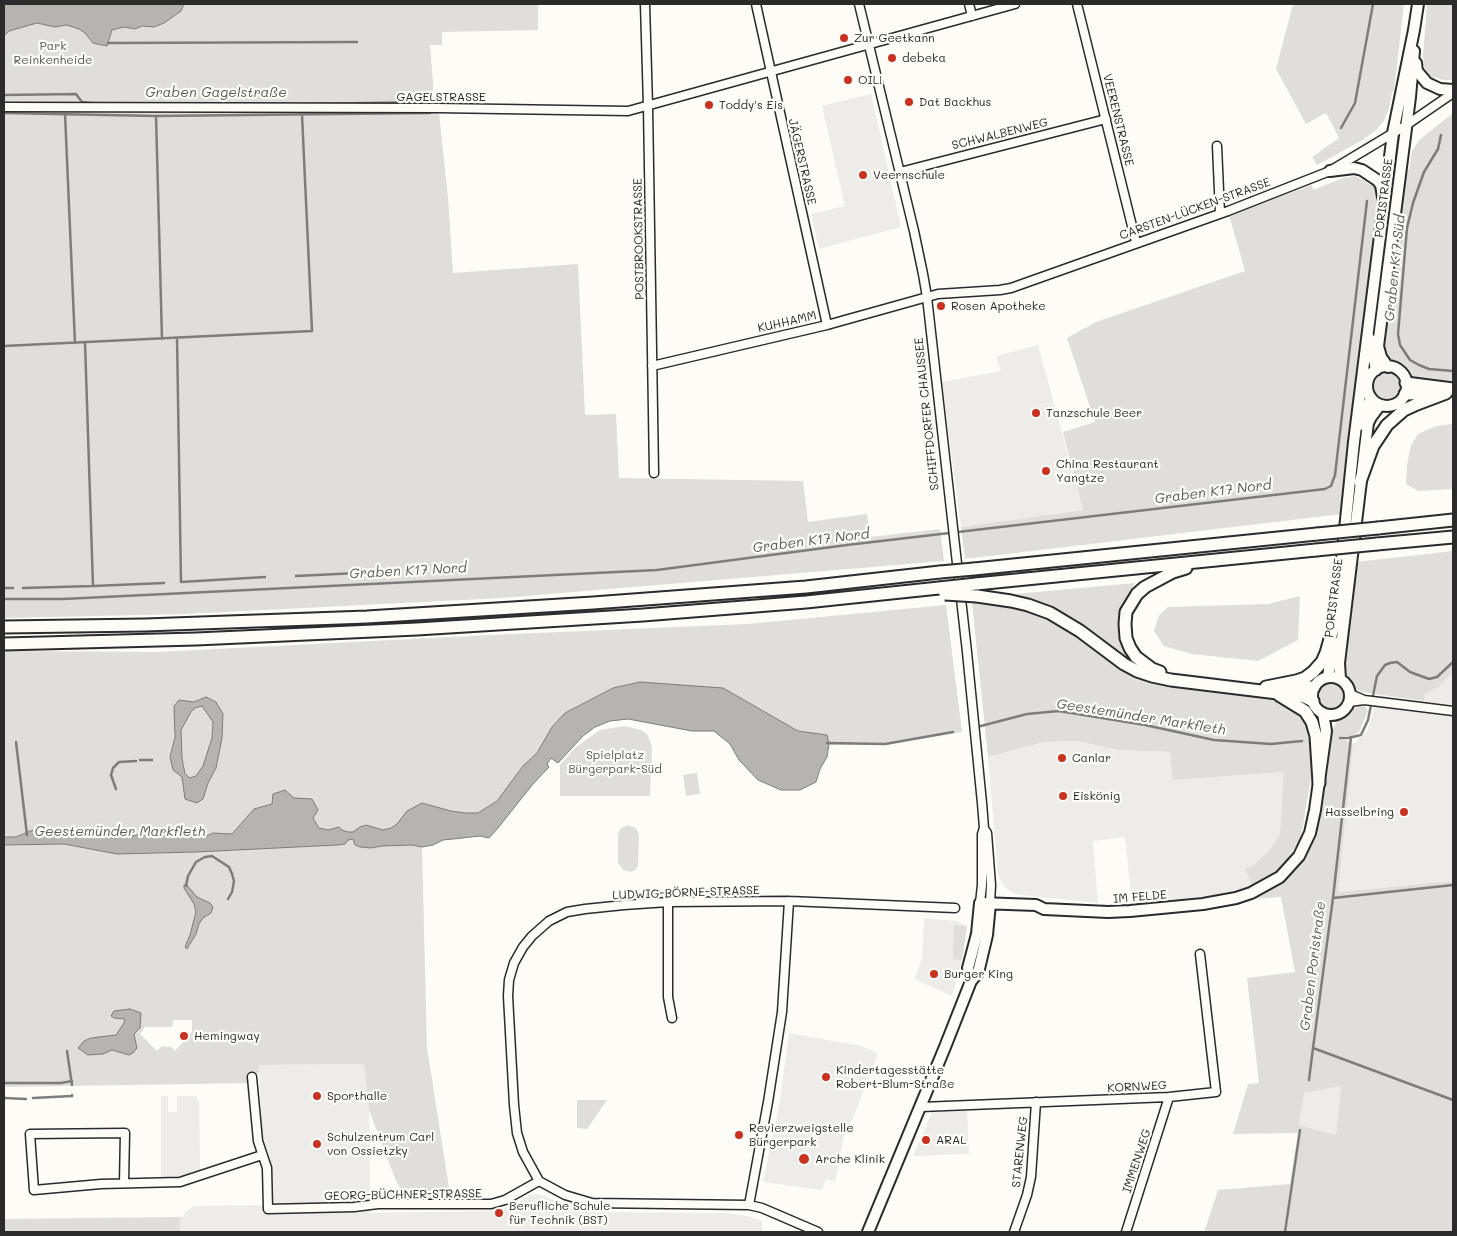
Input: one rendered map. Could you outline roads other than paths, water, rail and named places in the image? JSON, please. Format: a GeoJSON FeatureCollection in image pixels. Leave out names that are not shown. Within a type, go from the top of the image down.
{"type":"FeatureCollection","features":[{"type":"Feature","properties":{"kind":"highway"},"geometry":{"type":"LineString","coordinates":[[1406,388],[1451,392]]}},
{"type":"Feature","properties":{"kind":"highway"},"geometry":{"type":"LineString","coordinates":[[1360,482],[1373,446],[1387,425],[1404,410],[1451,392]]}},
{"type":"Feature","properties":{"kind":"highway"},"geometry":{"type":"LineString","coordinates":[[4,627],[145,626],[367,618],[593,603],[758,590],[1453,520]]}},
{"type":"Feature","properties":{"kind":"highway"},"geometry":{"type":"LineString","coordinates":[[4,644],[196,639],[417,630],[643,615],[882,594],[976,590],[1210,561],[1453,537]]}},
{"type":"Feature","properties":{"kind":"highway"},"geometry":{"type":"LineString","coordinates":[[1210,561],[1173,572],[1145,587],[1137,594],[1126,612],[1125,624],[1126,638],[1136,657],[1152,669],[1174,676],[1270,689],[1302,696],[1313,701]]}},
{"type":"Feature","properties":{"kind":"highway"},"geometry":{"type":"LineString","coordinates":[[976,590],[1028,604],[1050,613],[1080,630],[1124,664],[1152,676],[1171,680],[1270,689],[1314,687]]}},
{"type":"Feature","properties":{"kind":"highway"},"geometry":{"type":"LineString","coordinates":[[1270,689],[1305,678],[1313,672],[1322,662],[1326,653],[1336,618]]}},
{"type":"Feature","properties":{"kind":"highway"},"geometry":{"type":"LineString","coordinates":[[1270,689],[1305,710],[1312,722],[1318,748],[1319,783]]}},
{"type":"Feature","properties":{"kind":"main road","name":"PORISTRASSE"},"geometry":{"type":"LineString","coordinates":[[1328,677],[1368,322],[1393,133],[1418,4]]}},
{"type":"Feature","properties":{"kind":"main road","name":"PORISTRASSE"},"geometry":{"type":"LineString","coordinates":[[1406,388],[1402,374],[1388,367],[1381,357],[1378,346],[1414,58],[1414,30]]}},
{"type":"Feature","properties":{"kind":"main road"},"geometry":{"type":"LineString","coordinates":[[1414,58],[1417,71],[1427,83],[1453,92]]}},
{"type":"Feature","properties":{"kind":"main road"},"geometry":{"type":"LineString","coordinates":[[1330,171],[1354,168],[1372,176],[1381,185],[1384,205]]}},
{"type":"Feature","properties":{"kind":"main road","name":"PORISTRASSE"},"geometry":{"type":"LineString","coordinates":[[1368,322],[1376,370],[1369,378],[1367,388],[1376,401]]}},
{"type":"Feature","properties":{"kind":"main road"},"geometry":{"type":"LineString","coordinates":[[1376,370],[1388,367]]}},
{"type":"Feature","properties":{"kind":"main road"},"geometry":{"type":"LineString","coordinates":[[1376,401],[1392,406],[1398,403],[1406,388]]}},
{"type":"Feature","properties":{"kind":"main road","name":"PORISTRASSE"},"geometry":{"type":"LineString","coordinates":[[1354,442],[1362,417],[1376,401]]}},
{"type":"Feature","properties":{"kind":"main road","name":"PORISTRASSE"},"geometry":{"type":"LineString","coordinates":[[1340,679],[1339,663],[1360,482],[1368,423],[1376,401]]}},
{"type":"Feature","properties":{"kind":"main road"},"geometry":{"type":"LineString","coordinates":[[1328,677],[1340,679],[1346,685],[1349,698],[1343,710],[1328,714],[1315,706],[1312,694],[1314,687],[1317,682],[1328,677]]}},
{"type":"Feature","properties":{"kind":"main road"},"geometry":{"type":"LineString","coordinates":[[1319,783],[1328,714]]}},
{"type":"Feature","properties":{"kind":"main road","name":"IM FELDE"},"geometry":{"type":"LineString","coordinates":[[985,906],[1036,905],[1044,909],[1108,912],[1203,904],[1236,898],[1251,893],[1280,877],[1298,856],[1310,834],[1319,783]]}},
{"type":"Feature","properties":{"kind":"main road","name":"SCHIFFDORFER CHAUSSEE"},"geometry":{"type":"LineString","coordinates":[[868,1232],[921,1107],[971,981],[968,968],[985,906]]}},
{"type":"Feature","properties":{"kind":"street","name":"POSTBROOKSTRASSE"},"geometry":{"type":"LineString","coordinates":[[645,4],[654,473]]}},
{"type":"Feature","properties":{"kind":"street","name":"JÄGERSTRASSE"},"geometry":{"type":"LineString","coordinates":[[756,4],[827,324]]}},
{"type":"Feature","properties":{"kind":"street","name":"SCHIFFDORFER CHAUSSEE"},"geometry":{"type":"LineString","coordinates":[[859,4],[922,266],[927,297],[968,662],[984,828],[987,833],[988,842],[991,885],[985,906]]}},
{"type":"Feature","properties":{"kind":"street"},"geometry":{"type":"LineString","coordinates":[[969,4],[972,16]]}},
{"type":"Feature","properties":{"kind":"street","name":"GAGELSTRASSE"},"geometry":{"type":"LineString","coordinates":[[4,107],[438,108],[628,111],[1015,4]]}},
{"type":"Feature","properties":{"kind":"street","name":"VEERENSTRASSE"},"geometry":{"type":"LineString","coordinates":[[1077,4],[1136,242]]}},
{"type":"Feature","properties":{"kind":"street","name":"CARSTEN-LÜCKEN-STRASSE"},"geometry":{"type":"LineString","coordinates":[[927,297],[938,294],[1011,288],[1220,213],[1330,171],[1405,126],[1453,92]]}},
{"type":"Feature","properties":{"kind":"street","name":"SCHWALBENWEG"},"geometry":{"type":"LineString","coordinates":[[900,172],[1106,119]]}},
{"type":"Feature","properties":{"kind":"street"},"geometry":{"type":"LineString","coordinates":[[1217,146],[1220,213]]}},
{"type":"Feature","properties":{"kind":"street","name":"KUHHAMM"},"geometry":{"type":"LineString","coordinates":[[652,366],[827,324],[927,297]]}},
{"type":"Feature","properties":{"kind":"street"},"geometry":{"type":"LineString","coordinates":[[1349,698],[1453,711]]}},
{"type":"Feature","properties":{"kind":"street"},"geometry":{"type":"LineString","coordinates":[[749,1205],[782,1012],[789,901]]}},
{"type":"Feature","properties":{"kind":"street","name":"LUDWIG-BÖRNE-STRASSE"},"geometry":{"type":"LineString","coordinates":[[539,1181],[522,1152],[517,1133],[508,996],[509,980],[514,963],[523,947],[549,921],[568,912],[618,905],[668,902],[789,901],[955,908]]}},
{"type":"Feature","properties":{"kind":"street"},"geometry":{"type":"LineString","coordinates":[[668,902],[668,997],[672,1018]]}},
{"type":"Feature","properties":{"kind":"street","name":"KORNWEG"},"geometry":{"type":"LineString","coordinates":[[921,1107],[1169,1096],[1216,1092],[1200,954]]}},
{"type":"Feature","properties":{"kind":"street","name":"GEORG-BÜCHNER-STRASSE"},"geometry":{"type":"LineString","coordinates":[[252,1077],[258,1141],[267,1168],[268,1209],[354,1207],[378,1204],[491,1204],[505,1200],[539,1181]]}},
{"type":"Feature","properties":{"kind":"street","name":"IMMENWEG"},"geometry":{"type":"LineString","coordinates":[[1126,1232],[1169,1096]]}},
{"type":"Feature","properties":{"kind":"street","name":"STARENWEG"},"geometry":{"type":"LineString","coordinates":[[1014,1232],[1027,1195],[1031,1176],[1036,1102]]}},
{"type":"Feature","properties":{"kind":"street"},"geometry":{"type":"LineString","coordinates":[[124,1183],[125,1133],[30,1134],[34,1190],[124,1183],[180,1182],[262,1155]]}},
{"type":"Feature","properties":{"kind":"street"},"geometry":{"type":"LineString","coordinates":[[539,1181],[565,1195],[592,1202],[749,1205],[762,1208],[818,1232]]}},
{"type":"Feature","properties":{"kind":"waterway","name":"Graben K17 Nord"},"geometry":{"type":"LineString","coordinates":[[1341,128],[1355,103],[1373,4]]}},
{"type":"Feature","properties":{"kind":"waterway"},"geometry":{"type":"LineString","coordinates":[[108,43],[357,42]]}},
{"type":"Feature","properties":{"kind":"waterway","name":"Graben Gagelstraße"},"geometry":{"type":"LineString","coordinates":[[4,95],[76,94],[82,102],[91,103],[306,104],[432,102]]}},
{"type":"Feature","properties":{"kind":"waterway"},"geometry":{"type":"LineString","coordinates":[[4,113],[156,116],[430,113]]}},
{"type":"Feature","properties":{"kind":"waterway"},"geometry":{"type":"LineString","coordinates":[[65,114],[75,343]]}},
{"type":"Feature","properties":{"kind":"waterway"},"geometry":{"type":"LineString","coordinates":[[4,346],[312,331],[302,115]]}},
{"type":"Feature","properties":{"kind":"waterway"},"geometry":{"type":"LineString","coordinates":[[156,116],[162,339]]}},
{"type":"Feature","properties":{"kind":"waterway","name":"Graben K17 Süd"},"geometry":{"type":"LineString","coordinates":[[1441,135],[1438,149],[1424,172],[1413,203],[1407,228],[1398,334],[1400,345],[1410,360],[1429,369],[1453,371]]}},
{"type":"Feature","properties":{"kind":"waterway","name":"Graben K17 Nord"},"geometry":{"type":"LineString","coordinates":[[4,599],[63,599],[657,570],[847,545],[1325,489],[1331,486],[1335,475],[1367,201]]}},
{"type":"Feature","properties":{"kind":"waterway"},"geometry":{"type":"LineString","coordinates":[[177,338],[181,582],[265,577]]}},
{"type":"Feature","properties":{"kind":"waterway"},"geometry":{"type":"LineString","coordinates":[[85,343],[93,586],[164,583]]}},
{"type":"Feature","properties":{"kind":"waterway"},"geometry":{"type":"LineString","coordinates":[[296,576],[358,573]]}},
{"type":"Feature","properties":{"kind":"waterway"},"geometry":{"type":"LineString","coordinates":[[23,588],[93,586]]}},
{"type":"Feature","properties":{"kind":"waterway"},"geometry":{"type":"LineString","coordinates":[[4,588],[13,588]]}},
{"type":"Feature","properties":{"kind":"waterway","name":"Geestemünder Markfleth"},"geometry":{"type":"LineString","coordinates":[[1340,738],[1361,735],[1368,720],[1377,676],[1385,665],[1397,662],[1410,672],[1429,679],[1437,677],[1453,662]]}},
{"type":"Feature","properties":{"kind":"waterway","name":"Geestemünder Markfleth"},"geometry":{"type":"LineString","coordinates":[[977,727],[1027,714],[1059,711],[1145,725],[1214,740],[1271,744],[1302,741]]}},
{"type":"Feature","properties":{"kind":"waterway","name":"Geestemünder Markfleth"},"geometry":{"type":"LineString","coordinates":[[827,743],[885,744],[953,732]]}},
{"type":"Feature","properties":{"kind":"waterway","name":"Graben Poristraße"},"geometry":{"type":"LineString","coordinates":[[1351,737],[1333,898],[1313,1048],[1453,1100]]}},
{"type":"Feature","properties":{"kind":"waterway"},"geometry":{"type":"LineString","coordinates":[[16,742],[27,835]]}},
{"type":"Feature","properties":{"kind":"waterway"},"geometry":{"type":"LineString","coordinates":[[140,760],[152,760]]}},
{"type":"Feature","properties":{"kind":"waterway"},"geometry":{"type":"LineString","coordinates":[[116,789],[111,775],[113,768],[119,762],[136,761]]}},
{"type":"Feature","properties":{"kind":"waterway"},"geometry":{"type":"LineString","coordinates":[[186,886],[188,876],[196,862],[205,857],[212,856],[229,867],[232,874],[234,881],[232,892],[228,899]]}},
{"type":"Feature","properties":{"kind":"waterway"},"geometry":{"type":"LineString","coordinates":[[1333,898],[1453,885]]}},
{"type":"Feature","properties":{"kind":"waterway"},"geometry":{"type":"LineString","coordinates":[[1309,1080],[1313,1048]]}},
{"type":"Feature","properties":{"kind":"waterway"},"geometry":{"type":"LineString","coordinates":[[67,1051],[72,1085]]}},
{"type":"Feature","properties":{"kind":"waterway"},"geometry":{"type":"LineString","coordinates":[[4,1083],[61,1083],[72,1081]]}},
{"type":"Feature","properties":{"kind":"waterway"},"geometry":{"type":"LineString","coordinates":[[33,1098],[72,1095]]}},
{"type":"Feature","properties":{"kind":"waterway"},"geometry":{"type":"LineString","coordinates":[[4,1098],[26,1099]]}},
{"type":"Feature","properties":{"kind":"waterway"},"geometry":{"type":"LineString","coordinates":[[1285,1232],[1300,1130]]}},
{"type":"Feature","properties":{"kind":"place","name":"Zur Geetkann"},"geometry":{"type":"Point","coordinates":[844,38]}},
{"type":"Feature","properties":{"kind":"place","name":"debeka"},"geometry":{"type":"Point","coordinates":[892,58]}},
{"type":"Feature","properties":{"kind":"place","name":"OIL!"},"geometry":{"type":"Point","coordinates":[848,80]}},
{"type":"Feature","properties":{"kind":"place","name":"Dat Backhus"},"geometry":{"type":"Point","coordinates":[909,102]}},
{"type":"Feature","properties":{"kind":"place","name":"Toddy's Eis"},"geometry":{"type":"Point","coordinates":[709,105]}},
{"type":"Feature","properties":{"kind":"place","name":"Veernschule"},"geometry":{"type":"Point","coordinates":[863,175]}},
{"type":"Feature","properties":{"kind":"place","name":"Rosen Apotheke"},"geometry":{"type":"Point","coordinates":[941,306]}},
{"type":"Feature","properties":{"kind":"place","name":"Tanzschule Beer"},"geometry":{"type":"Point","coordinates":[1036,413]}},
{"type":"Feature","properties":{"kind":"place","name":"China Restaurant Yangtze"},"geometry":{"type":"Point","coordinates":[1046,471]}},
{"type":"Feature","properties":{"kind":"place","name":"Canlar"},"geometry":{"type":"Point","coordinates":[1062,758]}},
{"type":"Feature","properties":{"kind":"place","name":"Eiskönig"},"geometry":{"type":"Point","coordinates":[1063,796]}},
{"type":"Feature","properties":{"kind":"place","name":"Hasselbring"},"geometry":{"type":"Point","coordinates":[1404,812]}},
{"type":"Feature","properties":{"kind":"place","name":"Burger King"},"geometry":{"type":"Point","coordinates":[934,974]}},
{"type":"Feature","properties":{"kind":"place","name":"Hemingway"},"geometry":{"type":"Point","coordinates":[184,1036]}},
{"type":"Feature","properties":{"kind":"place","name":"Kindertagesstätte Robert-Blum-Straße"},"geometry":{"type":"Point","coordinates":[826,1077]}},
{"type":"Feature","properties":{"kind":"place","name":"Sporthalle"},"geometry":{"type":"Point","coordinates":[317,1096]}},
{"type":"Feature","properties":{"kind":"place","name":"Revierzweigstelle Bürgerpark"},"geometry":{"type":"Point","coordinates":[739,1135]}},
{"type":"Feature","properties":{"kind":"place","name":"ARAL"},"geometry":{"type":"Point","coordinates":[926,1140]}},
{"type":"Feature","properties":{"kind":"place","name":"Schulzentrum Carl von Ossietzky"},"geometry":{"type":"Point","coordinates":[317,1144]}},
{"type":"Feature","properties":{"kind":"place","name":"Arche Klinik"},"geometry":{"type":"Point","coordinates":[804,1159]}},
{"type":"Feature","properties":{"kind":"place","name":"Berufliche Schule für Technik (BST)"},"geometry":{"type":"Point","coordinates":[499,1213]}},
{"type":"Feature","properties":{"kind":"park label","name":"Park Reinkenheide"},"geometry":{"type":"Point","coordinates":[53,53]}},
{"type":"Feature","properties":{"kind":"park label","name":"Spielplatz Bürgerpark-Süd"},"geometry":{"type":"Point","coordinates":[615,762]}}]}
